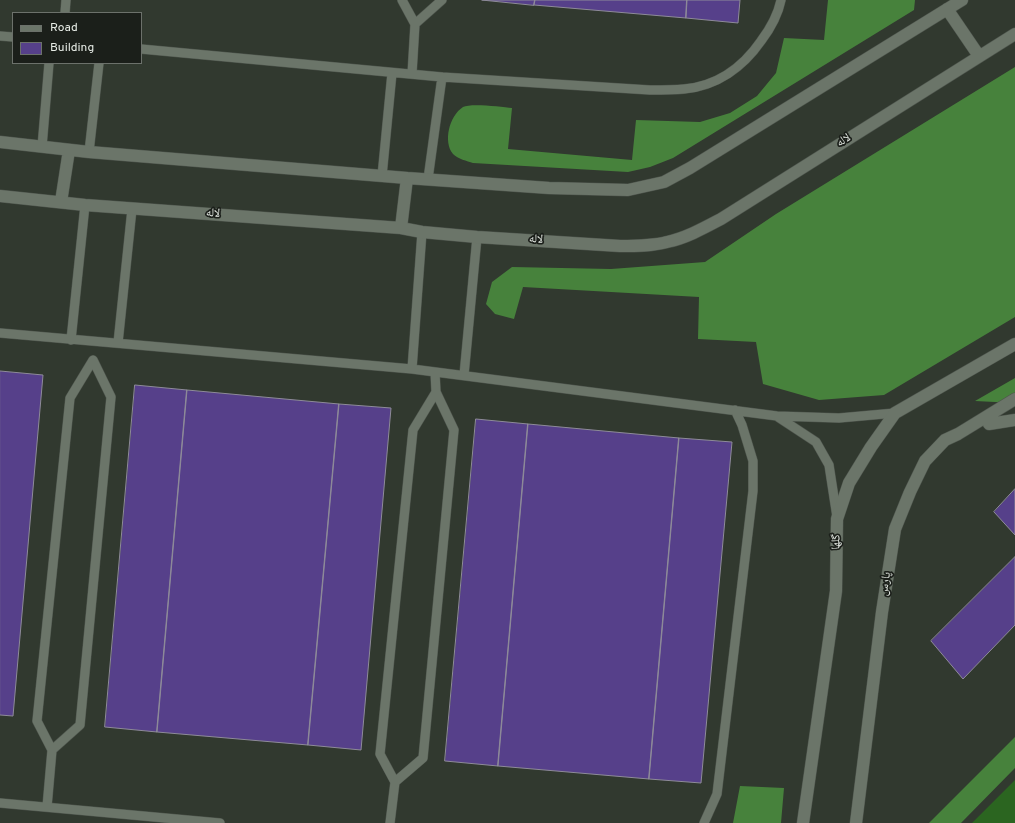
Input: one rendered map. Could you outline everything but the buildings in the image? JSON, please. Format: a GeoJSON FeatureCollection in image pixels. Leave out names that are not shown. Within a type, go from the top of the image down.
{"type":"FeatureCollection","features":[{"type":"Feature","properties":{"kind":"street"},"geometry":{"type":"LineString","coordinates":[[0,142],[89,152],[407,178],[550,188],[628,190],[664,182],[690,168],[962,0]]}},
{"type":"Feature","properties":{"kind":"street"},"geometry":{"type":"LineString","coordinates":[[947,9],[979,56]]}},
{"type":"Feature","properties":{"kind":"street","name":"لاله"},"geometry":{"type":"LineString","coordinates":[[0,196],[132,209],[401,228],[422,232],[620,246],[668,242],[694,233],[721,218],[1015,34]]}},
{"type":"Feature","properties":{"kind":"street"},"geometry":{"type":"LineString","coordinates":[[61,202],[69,150]]}},
{"type":"Feature","properties":{"kind":"street"},"geometry":{"type":"LineString","coordinates":[[401,228],[407,178]]}},
{"type":"Feature","properties":{"kind":"street","name":"گلها"},"geometry":{"type":"LineString","coordinates":[[803,823],[836,591],[837,519],[849,483],[871,447],[895,413],[1015,344]]}},
{"type":"Feature","properties":{"kind":"street","name":"پارس"},"geometry":{"type":"LineString","coordinates":[[856,823],[882,612],[896,530],[907,498],[925,461],[945,440],[958,434],[1015,399]]}},
{"type":"Feature","properties":{"kind":"street"},"geometry":{"type":"LineString","coordinates":[[989,424],[1015,420]]}},
{"type":"Feature","properties":{"kind":"lane"},"geometry":{"type":"LineString","coordinates":[[65,12],[66,0]]}},
{"type":"Feature","properties":{"kind":"lane"},"geometry":{"type":"LineString","coordinates":[[402,0],[415,24],[412,74]]}},
{"type":"Feature","properties":{"kind":"lane"},"geometry":{"type":"LineString","coordinates":[[415,24],[442,0]]}},
{"type":"Feature","properties":{"kind":"lane"},"geometry":{"type":"LineString","coordinates":[[142,49],[442,77],[650,90],[684,89],[709,84],[733,72],[752,55],[771,27],[781,0]]}},
{"type":"Feature","properties":{"kind":"lane"},"geometry":{"type":"LineString","coordinates":[[0,36],[12,37]]}},
{"type":"Feature","properties":{"kind":"lane"},"geometry":{"type":"LineString","coordinates":[[42,147],[49,64]]}},
{"type":"Feature","properties":{"kind":"lane"},"geometry":{"type":"LineString","coordinates":[[89,152],[99,64]]}},
{"type":"Feature","properties":{"kind":"lane"},"geometry":{"type":"LineString","coordinates":[[382,176],[392,72]]}},
{"type":"Feature","properties":{"kind":"lane"},"geometry":{"type":"LineString","coordinates":[[428,179],[442,77]]}},
{"type":"Feature","properties":{"kind":"lane"},"geometry":{"type":"LineString","coordinates":[[71,340],[85,205]]}},
{"type":"Feature","properties":{"kind":"lane"},"geometry":{"type":"LineString","coordinates":[[118,343],[132,209]]}},
{"type":"Feature","properties":{"kind":"lane"},"geometry":{"type":"LineString","coordinates":[[412,369],[422,232]]}},
{"type":"Feature","properties":{"kind":"lane"},"geometry":{"type":"LineString","coordinates":[[464,375],[477,236]]}},
{"type":"Feature","properties":{"kind":"lane"},"geometry":{"type":"LineString","coordinates":[[0,334],[71,340],[93,350],[118,343],[412,369],[777,416],[839,418],[895,413]]}},
{"type":"Feature","properties":{"kind":"lane"},"geometry":{"type":"LineString","coordinates":[[52,750],[80,725],[111,397],[93,350]]}},
{"type":"Feature","properties":{"kind":"lane"},"geometry":{"type":"LineString","coordinates":[[47,808],[52,750],[37,722],[70,398],[93,350]]}},
{"type":"Feature","properties":{"kind":"lane"},"geometry":{"type":"LineString","coordinates":[[395,782],[423,758],[454,430],[436,392],[435,372]]}},
{"type":"Feature","properties":{"kind":"lane"},"geometry":{"type":"LineString","coordinates":[[390,823],[395,782],[380,754],[413,430],[436,392]]}},
{"type":"Feature","properties":{"kind":"lane"},"geometry":{"type":"LineString","coordinates":[[704,823],[717,794],[753,491],[753,461],[742,425],[735,410]]}},
{"type":"Feature","properties":{"kind":"lane"},"geometry":{"type":"LineString","coordinates":[[777,416],[816,442],[819,447],[829,465],[837,519]]}},
{"type":"Feature","properties":{"kind":"lane"},"geometry":{"type":"LineString","coordinates":[[0,803],[220,823]]}},
{"type":"Feature","properties":{"kind":"green space"},"geometry":{"type":"Polygon","coordinates":[[[828,0],[915,0],[914,10],[673,158],[650,167],[628,172],[473,163],[457,157],[450,149],[448,136],[454,116],[463,107],[473,105],[512,108],[508,149],[632,160],[636,120],[700,122],[730,113],[757,96],[776,73],[784,38],[824,40],[828,0]]]}},
{"type":"Feature","properties":{"kind":"green space"},"geometry":{"type":"Polygon","coordinates":[[[1015,67],[1015,317],[884,395],[819,400],[763,384],[756,342],[698,339],[699,297],[523,287],[514,319],[495,314],[486,304],[492,282],[512,267],[611,269],[705,262],[776,214],[1015,67]]]}},
{"type":"Feature","properties":{"kind":"green space"},"geometry":{"type":"Polygon","coordinates":[[[1015,378],[1015,403],[975,401],[1015,378]]]}},
{"type":"Feature","properties":{"kind":"green space"},"geometry":{"type":"Polygon","coordinates":[[[1015,737],[1015,768],[961,823],[929,823],[1015,737]]]}},
{"type":"Feature","properties":{"kind":"green space"},"geometry":{"type":"Polygon","coordinates":[[[1015,780],[1015,823],[972,823],[1015,780]]]}},
{"type":"Feature","properties":{"kind":"green space"},"geometry":{"type":"Polygon","coordinates":[[[740,786],[784,788],[781,823],[733,823],[740,786]]]}}]}
